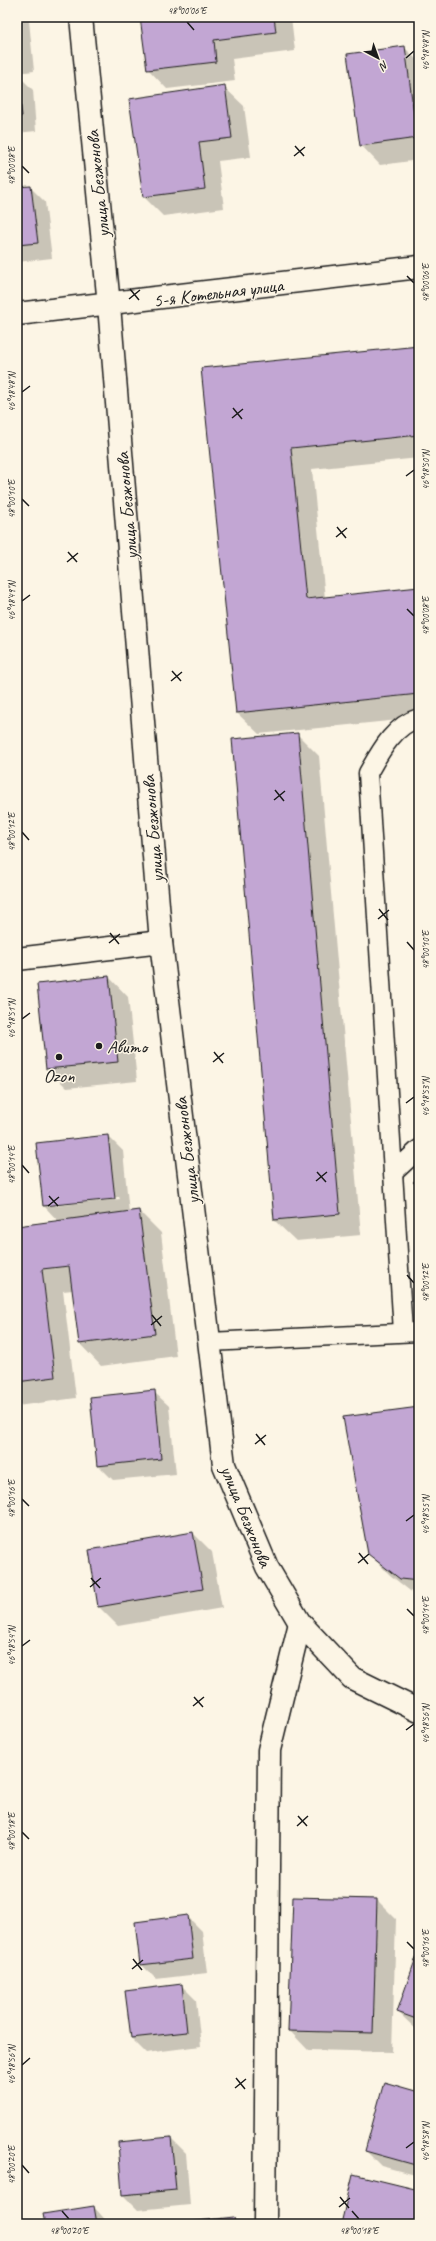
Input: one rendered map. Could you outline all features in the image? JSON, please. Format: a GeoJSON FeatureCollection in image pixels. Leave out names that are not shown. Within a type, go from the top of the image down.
{"type":"FeatureCollection","features":[{"type":"Feature","properties":{"kind":"street","name":"улица Безжонова"},"geometry":{"type":"LineString","coordinates":[[81,17],[109,305],[161,942],[224,1465],[267,1567],[300,1623],[352,1678],[419,1711]]}},
{"type":"Feature","properties":{"kind":"street","name":"5-я Котельная улица"},"geometry":{"type":"LineString","coordinates":[[17,314],[109,305],[419,268]]}},
{"type":"Feature","properties":{"kind":"street"},"geometry":{"type":"LineString","coordinates":[[17,959],[161,942]]}},
{"type":"Feature","properties":{"kind":"street"},"geometry":{"type":"LineString","coordinates":[[265,2224],[269,1750],[300,1623]]}},
{"type":"Feature","properties":{"kind":"lane"},"geometry":{"type":"LineString","coordinates":[[209,1342],[411,1332],[393,1173],[368,773],[382,747],[408,721],[419,718]]}},
{"type":"Feature","properties":{"kind":"lane"},"geometry":{"type":"LineString","coordinates":[[393,1173],[419,1149]]}},
{"type":"Feature","properties":{"kind":"building"},"geometry":{"type":"Polygon","coordinates":[[[140,17],[274,17],[276,32],[214,40],[216,62],[147,70],[140,17]]]}},
{"type":"Feature","properties":{"kind":"building"},"geometry":{"type":"Polygon","coordinates":[[[17,31],[20,57],[17,57],[17,31]]]}},
{"type":"Feature","properties":{"kind":"building"},"geometry":{"type":"Polygon","coordinates":[[[405,46],[417,138],[360,146],[347,54],[405,46]]]}},
{"type":"Feature","properties":{"kind":"building"},"geometry":{"type":"Polygon","coordinates":[[[17,74],[22,116],[17,117],[17,74]]]}},
{"type":"Feature","properties":{"kind":"building"},"geometry":{"type":"Polygon","coordinates":[[[225,85],[232,138],[199,142],[205,189],[143,197],[129,99],[225,85]]]}},
{"type":"Feature","properties":{"kind":"building"},"geometry":{"type":"Polygon","coordinates":[[[31,186],[38,243],[17,245],[17,187],[31,186]]]}},
{"type":"Feature","properties":{"kind":"building"},"geometry":{"type":"Polygon","coordinates":[[[419,346],[419,435],[291,448],[306,599],[419,587],[419,694],[236,713],[201,368],[419,346]]]}},
{"type":"Feature","properties":{"kind":"building"},"geometry":{"type":"Polygon","coordinates":[[[298,733],[340,1214],[274,1220],[232,739],[298,733]]]}},
{"type":"Feature","properties":{"kind":"building"},"geometry":{"type":"Polygon","coordinates":[[[109,976],[118,1062],[46,1069],[37,984],[109,976]]]}},
{"type":"Feature","properties":{"kind":"building"},"geometry":{"type":"Polygon","coordinates":[[[108,1135],[115,1199],[43,1206],[36,1143],[108,1135]]]}},
{"type":"Feature","properties":{"kind":"building"},"geometry":{"type":"Polygon","coordinates":[[[419,1177],[419,1188],[413,1182],[419,1177]]]}},
{"type":"Feature","properties":{"kind":"building"},"geometry":{"type":"Polygon","coordinates":[[[139,1210],[155,1334],[79,1344],[69,1266],[42,1269],[55,1377],[17,1382],[17,1226],[139,1210]]]}},
{"type":"Feature","properties":{"kind":"building"},"geometry":{"type":"Polygon","coordinates":[[[155,1390],[161,1459],[97,1466],[90,1397],[155,1390]]]}},
{"type":"Feature","properties":{"kind":"building"},"geometry":{"type":"Polygon","coordinates":[[[419,1407],[419,1581],[400,1579],[368,1554],[343,1417],[419,1407]]]}},
{"type":"Feature","properties":{"kind":"building"},"geometry":{"type":"Polygon","coordinates":[[[193,1532],[203,1589],[98,1607],[89,1550],[193,1532]]]}},
{"type":"Feature","properties":{"kind":"building"},"geometry":{"type":"Polygon","coordinates":[[[293,1897],[377,1899],[373,2033],[288,2031],[293,1897]]]}},
{"type":"Feature","properties":{"kind":"building"},"geometry":{"type":"Polygon","coordinates":[[[188,1915],[193,1959],[140,1965],[135,1922],[188,1915]]]}},
{"type":"Feature","properties":{"kind":"building"},"geometry":{"type":"Polygon","coordinates":[[[419,1949],[419,2020],[397,2012],[419,1949]]]}},
{"type":"Feature","properties":{"kind":"building"},"geometry":{"type":"Polygon","coordinates":[[[182,1984],[187,2032],[131,2038],[125,1991],[182,1984]]]}},
{"type":"Feature","properties":{"kind":"building"},"geometry":{"type":"Polygon","coordinates":[[[384,2082],[419,2092],[419,2166],[365,2151],[384,2082]]]}},
{"type":"Feature","properties":{"kind":"building"},"geometry":{"type":"Polygon","coordinates":[[[171,2137],[176,2190],[122,2195],[118,2142],[171,2137]]]}},
{"type":"Feature","properties":{"kind":"building"},"geometry":{"type":"Polygon","coordinates":[[[353,2174],[419,2190],[419,2224],[341,2224],[353,2174]]]}},
{"type":"Feature","properties":{"kind":"building"},"geometry":{"type":"Polygon","coordinates":[[[94,2206],[97,2224],[45,2224],[43,2214],[94,2206]]]}},
{"type":"Feature","properties":{"kind":"building"},"geometry":{"type":"Polygon","coordinates":[[[234,2217],[235,2224],[179,2224],[179,2223],[234,2217]]]}},
{"type":"Feature","properties":{"kind":"place","name":"Авито"},"geometry":{"type":"Point","coordinates":[99,1046]}},
{"type":"Feature","properties":{"kind":"place","name":"Ozon"},"geometry":{"type":"Point","coordinates":[59,1057]}}]}
